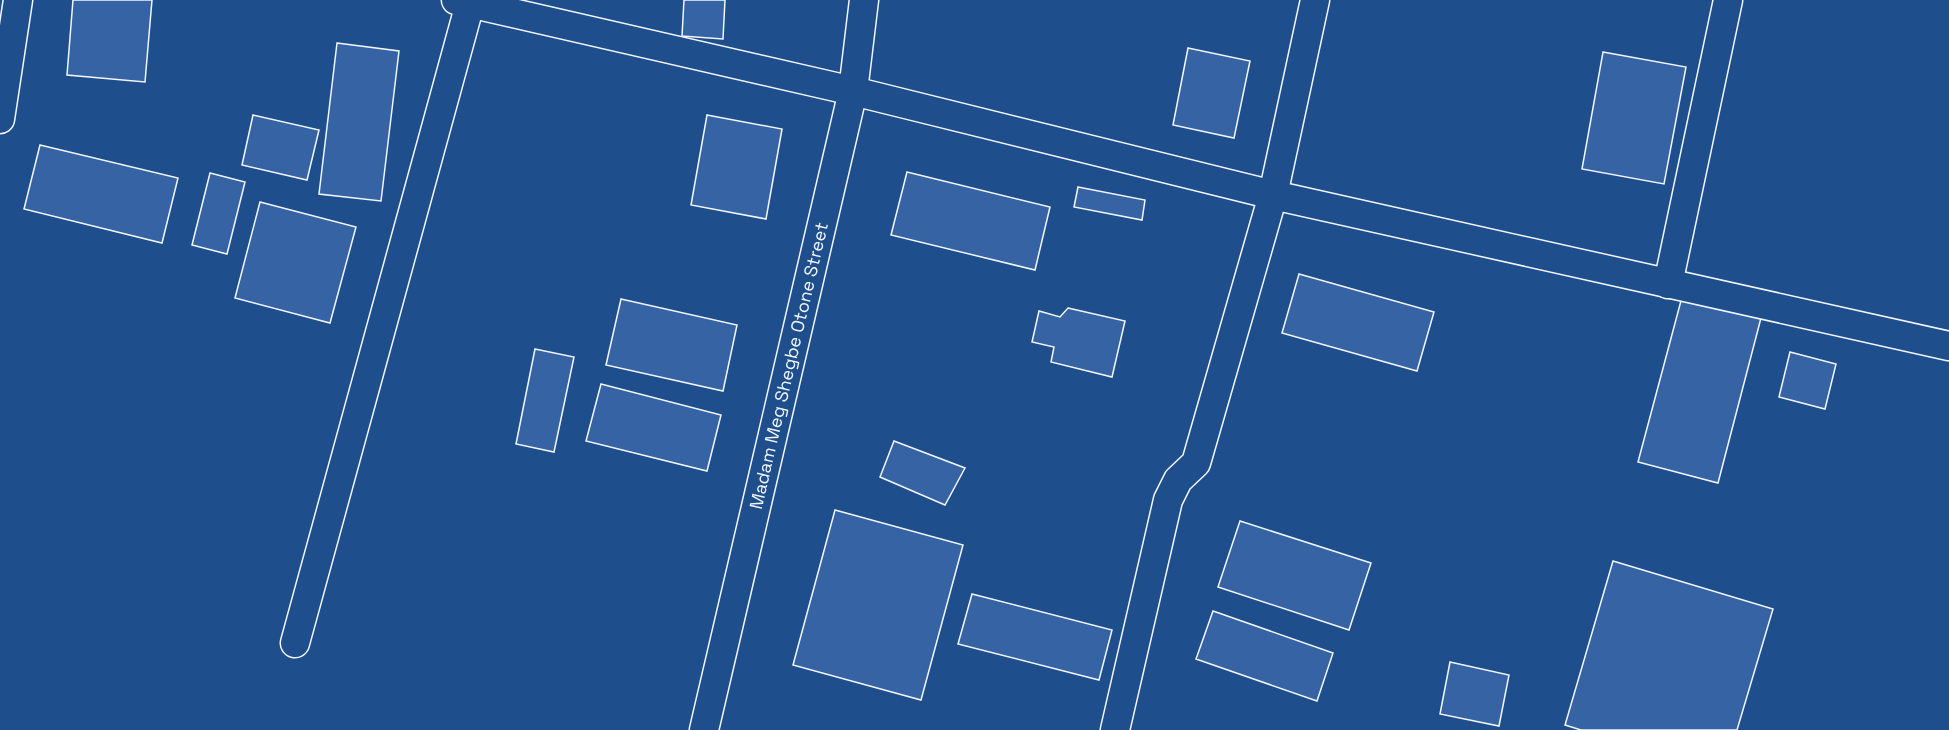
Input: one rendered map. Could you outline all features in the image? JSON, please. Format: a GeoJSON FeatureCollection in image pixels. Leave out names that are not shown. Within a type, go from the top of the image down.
{"type":"FeatureCollection","features":[{"type":"Feature","properties":{"kind":"street"},"geometry":{"type":"LineString","coordinates":[[0,119],[18,0]]}},
{"type":"Feature","properties":{"kind":"street","name":"Madam Meg Shegbe Otone Street"},"geometry":{"type":"LineString","coordinates":[[704,730],[854,91],[864,0]]}},
{"type":"Feature","properties":{"kind":"street"},"geometry":{"type":"LineString","coordinates":[[1115,730],[1168,500],[1178,480],[1196,463],[1273,195],[1315,0]]}},
{"type":"Feature","properties":{"kind":"street"},"geometry":{"type":"LineString","coordinates":[[1668,284],[1728,0]]}},
{"type":"Feature","properties":{"kind":"street"},"geometry":{"type":"LineString","coordinates":[[295,643],[466,1],[854,91],[1273,195],[1949,346]]}},
{"type":"Feature","properties":{"kind":"building"},"geometry":{"type":"Polygon","coordinates":[[[73,0],[152,0],[145,82],[67,75],[73,0]]]}},
{"type":"Feature","properties":{"kind":"building"},"geometry":{"type":"Polygon","coordinates":[[[684,0],[725,0],[723,39],[682,36],[684,0]]]}},
{"type":"Feature","properties":{"kind":"building"},"geometry":{"type":"Polygon","coordinates":[[[337,43],[399,51],[381,201],[319,194],[337,43]]]}},
{"type":"Feature","properties":{"kind":"building"},"geometry":{"type":"Polygon","coordinates":[[[1188,48],[1250,61],[1234,138],[1173,125],[1188,48]]]}},
{"type":"Feature","properties":{"kind":"building"},"geometry":{"type":"Polygon","coordinates":[[[1603,52],[1686,67],[1664,184],[1582,169],[1603,52]]]}},
{"type":"Feature","properties":{"kind":"building"},"geometry":{"type":"Polygon","coordinates":[[[253,115],[319,130],[307,180],[242,165],[253,115]]]}},
{"type":"Feature","properties":{"kind":"building"},"geometry":{"type":"Polygon","coordinates":[[[707,115],[782,129],[766,219],[691,205],[707,115]]]}},
{"type":"Feature","properties":{"kind":"building"},"geometry":{"type":"Polygon","coordinates":[[[40,145],[178,178],[162,243],[24,209],[40,145]]]}},
{"type":"Feature","properties":{"kind":"building"},"geometry":{"type":"Polygon","coordinates":[[[907,172],[1050,207],[1035,270],[891,235],[907,172]]]}},
{"type":"Feature","properties":{"kind":"building"},"geometry":{"type":"Polygon","coordinates":[[[210,173],[245,182],[227,254],[192,245],[210,173]]]}},
{"type":"Feature","properties":{"kind":"building"},"geometry":{"type":"Polygon","coordinates":[[[1078,187],[1145,200],[1142,220],[1074,207],[1078,187]]]}},
{"type":"Feature","properties":{"kind":"building"},"geometry":{"type":"Polygon","coordinates":[[[260,202],[356,227],[330,323],[235,298],[260,202]]]}},
{"type":"Feature","properties":{"kind":"building"},"geometry":{"type":"Polygon","coordinates":[[[1299,274],[1434,312],[1417,371],[1282,333],[1299,274]]]}},
{"type":"Feature","properties":{"kind":"building"},"geometry":{"type":"Polygon","coordinates":[[[1682,297],[1761,318],[1718,483],[1638,462],[1682,297]]]}},
{"type":"Feature","properties":{"kind":"building"},"geometry":{"type":"Polygon","coordinates":[[[621,299],[737,325],[723,391],[606,365],[621,299]]]}},
{"type":"Feature","properties":{"kind":"building"},"geometry":{"type":"Polygon","coordinates":[[[1068,308],[1125,321],[1112,377],[1051,362],[1054,347],[1032,342],[1039,311],[1060,317],[1068,308]]]}},
{"type":"Feature","properties":{"kind":"building"},"geometry":{"type":"Polygon","coordinates":[[[535,349],[574,357],[554,452],[516,444],[535,349]]]}},
{"type":"Feature","properties":{"kind":"building"},"geometry":{"type":"Polygon","coordinates":[[[1790,352],[1836,364],[1825,409],[1779,397],[1790,352]]]}},
{"type":"Feature","properties":{"kind":"building"},"geometry":{"type":"Polygon","coordinates":[[[601,384],[721,415],[707,471],[586,441],[601,384]]]}},
{"type":"Feature","properties":{"kind":"building"},"geometry":{"type":"Polygon","coordinates":[[[894,441],[965,468],[945,505],[880,477],[894,441]]]}},
{"type":"Feature","properties":{"kind":"building"},"geometry":{"type":"Polygon","coordinates":[[[835,510],[963,545],[921,700],[793,665],[835,510]]]}},
{"type":"Feature","properties":{"kind":"building"},"geometry":{"type":"Polygon","coordinates":[[[1240,521],[1371,563],[1349,630],[1218,587],[1240,521]]]}},
{"type":"Feature","properties":{"kind":"building"},"geometry":{"type":"Polygon","coordinates":[[[1613,561],[1773,609],[1737,730],[1581,730],[1565,725],[1613,561]]]}},
{"type":"Feature","properties":{"kind":"building"},"geometry":{"type":"Polygon","coordinates":[[[972,594],[1112,630],[1099,680],[958,644],[972,594]]]}},
{"type":"Feature","properties":{"kind":"building"},"geometry":{"type":"Polygon","coordinates":[[[1213,611],[1333,653],[1317,701],[1196,659],[1213,611]]]}},
{"type":"Feature","properties":{"kind":"building"},"geometry":{"type":"Polygon","coordinates":[[[1450,662],[1509,675],[1499,726],[1440,714],[1450,662]]]}}]}
